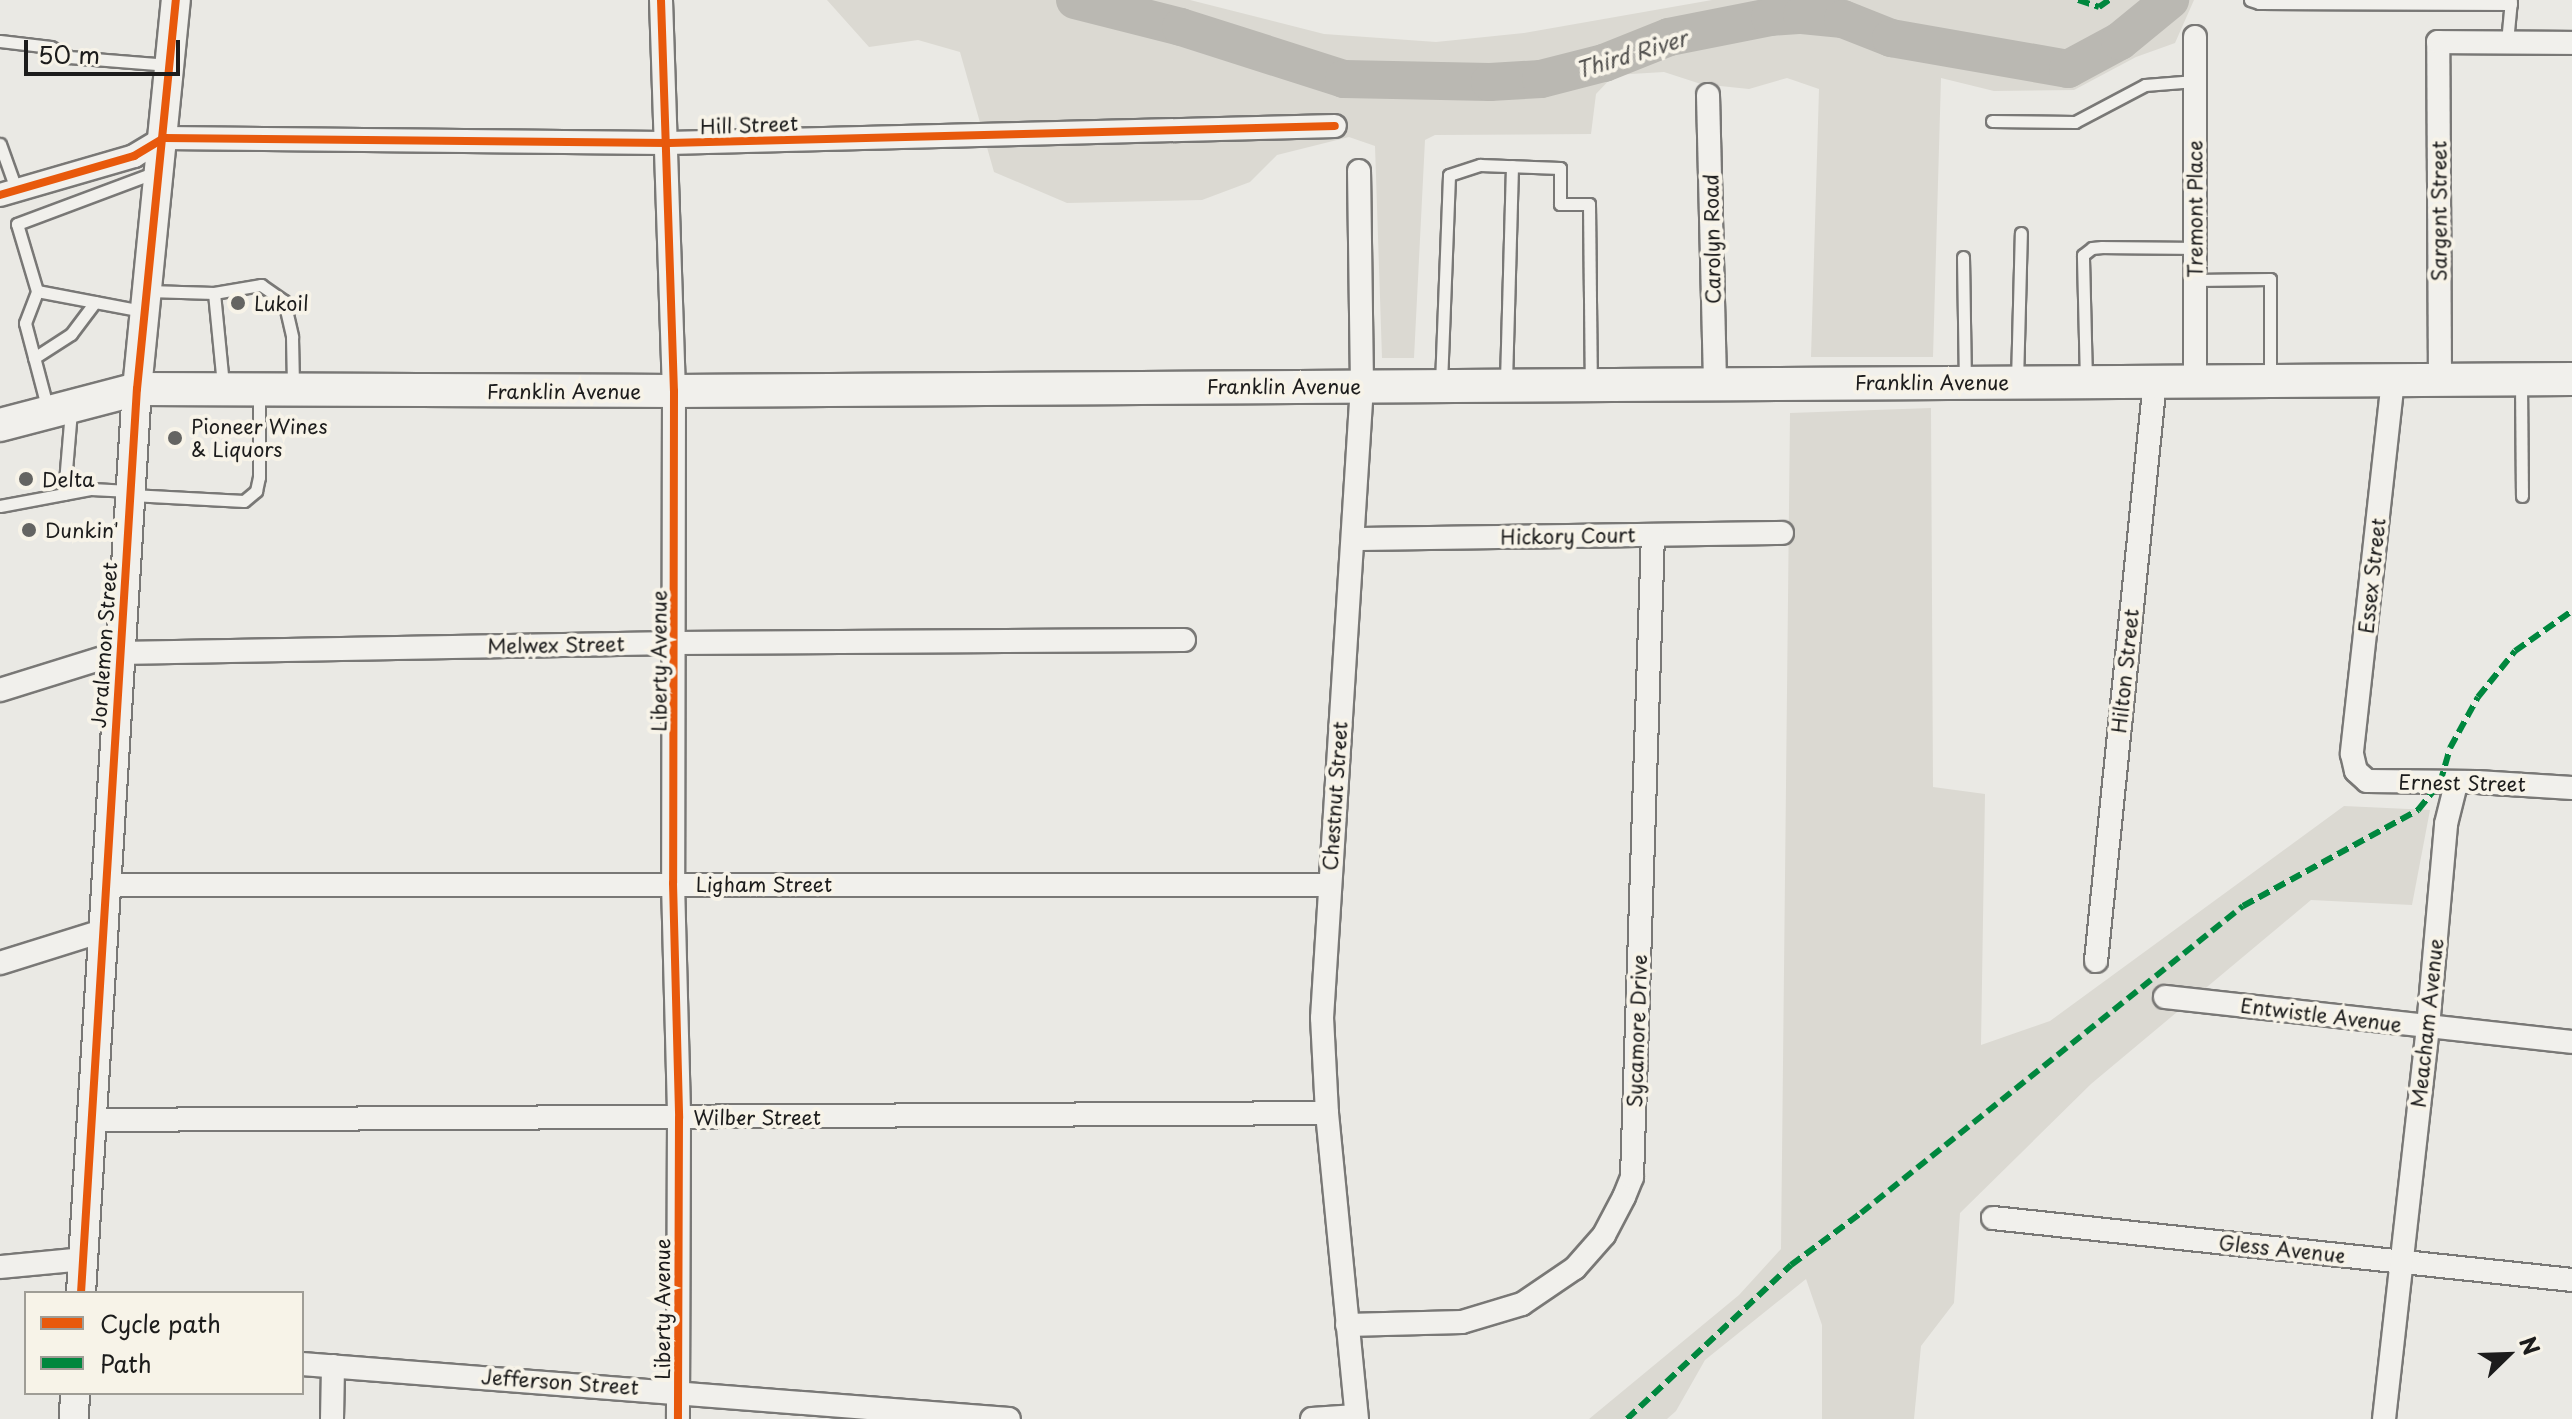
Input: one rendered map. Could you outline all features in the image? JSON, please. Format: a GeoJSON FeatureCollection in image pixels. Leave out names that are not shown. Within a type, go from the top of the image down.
{"type":"FeatureCollection","features":[{"type":"Feature","properties":{"kind":"main road","name":"Franklin Avenue"},"geometry":{"type":"LineString","coordinates":[[0,425],[137,389],[674,391],[2572,379]]}},
{"type":"Feature","properties":{"kind":"street","name":"Joralemon Street"},"geometry":{"type":"LineString","coordinates":[[81,1291],[137,389],[176,0]]}},
{"type":"Feature","properties":{"kind":"street","name":"Liberty Avenue"},"geometry":{"type":"LineString","coordinates":[[661,0],[674,391],[673,883],[679,1118],[678,1419]]}},
{"type":"Feature","properties":{"kind":"street","name":"Tremont Place"},"geometry":{"type":"LineString","coordinates":[[2195,37],[2195,381]]}},
{"type":"Feature","properties":{"kind":"street","name":"Sargent Street"},"geometry":{"type":"LineString","coordinates":[[2440,379],[2438,42],[2507,42]]}},
{"type":"Feature","properties":{"kind":"street"},"geometry":{"type":"LineString","coordinates":[[2507,42],[2572,43]]}},
{"type":"Feature","properties":{"kind":"street","name":"Carolyn Road"},"geometry":{"type":"LineString","coordinates":[[1708,95],[1715,384]]}},
{"type":"Feature","properties":{"kind":"street","name":"Hill Street"},"geometry":{"type":"LineString","coordinates":[[164,138],[668,143],[1335,126]]}},
{"type":"Feature","properties":{"kind":"street"},"geometry":{"type":"LineString","coordinates":[[8,192],[134,156],[164,138]]}},
{"type":"Feature","properties":{"kind":"street","name":"Chestnut Street"},"geometry":{"type":"LineString","coordinates":[[1356,1417],[1327,1113],[1322,1018],[1362,385],[1359,171]]}},
{"type":"Feature","properties":{"kind":"street","name":"Essex Street"},"geometry":{"type":"LineString","coordinates":[[2356,771],[2352,754],[2393,380]]}},
{"type":"Feature","properties":{"kind":"street","name":"Hilton Street"},"geometry":{"type":"LineString","coordinates":[[2096,961],[2155,381]]}},
{"type":"Feature","properties":{"kind":"street","name":"Hickory Court"},"geometry":{"type":"LineString","coordinates":[[1354,539],[1782,533]]}},
{"type":"Feature","properties":{"kind":"street","name":"Sycamore Drive"},"geometry":{"type":"LineString","coordinates":[[1347,1325],[1462,1322],[1522,1304],[1559,1281],[1591,1252],[1624,1197],[1632,1177],[1653,535]]}},
{"type":"Feature","properties":{"kind":"street","name":"Melwex Street"},"geometry":{"type":"LineString","coordinates":[[0,690],[119,653],[675,643],[1184,640]]}},
{"type":"Feature","properties":{"kind":"street","name":"Ernest Street"},"geometry":{"type":"LineString","coordinates":[[2356,771],[2367,781],[2572,788]]}},
{"type":"Feature","properties":{"kind":"street","name":"Meacham Avenue"},"geometry":{"type":"LineString","coordinates":[[2384,1419],[2428,1027],[2446,824],[2456,784]]}},
{"type":"Feature","properties":{"kind":"street","name":"Ligham Street"},"geometry":{"type":"LineString","coordinates":[[105,885],[1328,885]]}},
{"type":"Feature","properties":{"kind":"street"},"geometry":{"type":"LineString","coordinates":[[0,963],[102,931]]}},
{"type":"Feature","properties":{"kind":"street","name":"Entwistle Avenue"},"geometry":{"type":"LineString","coordinates":[[2165,997],[2572,1042]]}},
{"type":"Feature","properties":{"kind":"street","name":"Wilber Street"},"geometry":{"type":"LineString","coordinates":[[91,1120],[1327,1113]]}},
{"type":"Feature","properties":{"kind":"street","name":"Gless Avenue"},"geometry":{"type":"LineString","coordinates":[[1993,1218],[2572,1280]]}},
{"type":"Feature","properties":{"kind":"street"},"geometry":{"type":"LineString","coordinates":[[0,1267],[84,1259]]}},
{"type":"Feature","properties":{"kind":"street","name":"Jefferson Street"},"geometry":{"type":"LineString","coordinates":[[304,1364],[1009,1419]]}},
{"type":"Feature","properties":{"kind":"street"},"geometry":{"type":"LineString","coordinates":[[332,1419],[333,1366]]}},
{"type":"Feature","properties":{"kind":"street"},"geometry":{"type":"LineString","coordinates":[[74,1419],[75,1395]]}},
{"type":"Feature","properties":{"kind":"street"},"geometry":{"type":"LineString","coordinates":[[1312,1419],[1356,1417]]}},
{"type":"Feature","properties":{"kind":"lane"},"geometry":{"type":"LineString","coordinates":[[2250,0],[2259,3],[2511,2],[2507,42]]}},
{"type":"Feature","properties":{"kind":"lane"},"geometry":{"type":"LineString","coordinates":[[0,41],[51,47],[69,57],[170,65]]}},
{"type":"Feature","properties":{"kind":"lane"},"geometry":{"type":"LineString","coordinates":[[1992,121],[2075,122],[2145,85],[2195,81]]}},
{"type":"Feature","properties":{"kind":"lane"},"geometry":{"type":"LineString","coordinates":[[0,144],[8,192]]}},
{"type":"Feature","properties":{"kind":"lane"},"geometry":{"type":"LineString","coordinates":[[1441,385],[1449,175],[1480,165],[1560,168],[1560,204],[1589,204],[1591,384]]}},
{"type":"Feature","properties":{"kind":"lane"},"geometry":{"type":"LineString","coordinates":[[1506,385],[1512,166]]}},
{"type":"Feature","properties":{"kind":"lane"},"geometry":{"type":"LineString","coordinates":[[64,494],[60,408],[34,358],[25,323],[37,291],[17,224],[160,170]]}},
{"type":"Feature","properties":{"kind":"lane"},"geometry":{"type":"LineString","coordinates":[[2017,382],[2021,233]]}},
{"type":"Feature","properties":{"kind":"lane"},"geometry":{"type":"LineString","coordinates":[[2086,382],[2083,255],[2092,248],[2102,247],[2195,248]]}},
{"type":"Feature","properties":{"kind":"lane"},"geometry":{"type":"LineString","coordinates":[[1963,257],[1965,382]]}},
{"type":"Feature","properties":{"kind":"lane"},"geometry":{"type":"LineString","coordinates":[[2195,280],[2270,279],[2270,380]]}},
{"type":"Feature","properties":{"kind":"lane"},"geometry":{"type":"LineString","coordinates":[[37,291],[95,302],[146,301],[261,285],[284,301],[292,337],[294,391]]}},
{"type":"Feature","properties":{"kind":"lane"},"geometry":{"type":"LineString","coordinates":[[214,293],[224,390]]}},
{"type":"Feature","properties":{"kind":"lane"},"geometry":{"type":"LineString","coordinates":[[34,358],[71,334],[95,302]]}},
{"type":"Feature","properties":{"kind":"lane"},"geometry":{"type":"LineString","coordinates":[[2520,379],[2522,496]]}},
{"type":"Feature","properties":{"kind":"lane"},"geometry":{"type":"LineString","coordinates":[[0,506],[91,489],[244,501],[256,491],[259,477],[259,390]]}},
{"type":"Feature","properties":{"kind":"shaded area"},"geometry":{"type":"Polygon","coordinates":[[[827,0],[1190,0],[1324,34],[1436,42],[1524,33],[1712,0],[2194,0],[2175,43],[2136,57],[2074,90],[1994,91],[1941,78],[1933,357],[1811,357],[1819,89],[1787,78],[1749,89],[1701,84],[1664,72],[1614,75],[1596,94],[1591,134],[1435,135],[1425,140],[1414,358],[1382,358],[1375,146],[1349,137],[1277,155],[1250,182],[1202,200],[1067,203],[994,172],[960,52],[918,40],[869,47],[827,0]]]}},
{"type":"Feature","properties":{"kind":"shaded area"},"geometry":{"type":"Polygon","coordinates":[[[1931,408],[1933,787],[1985,794],[1981,1045],[2050,1021],[2344,806],[2430,810],[2412,905],[2311,900],[2091,1084],[1960,1213],[1954,1303],[1921,1346],[1914,1419],[1822,1419],[1822,1325],[1806,1279],[1705,1360],[1676,1411],[1667,1419],[1589,1419],[1739,1295],[1781,1249],[1790,413],[1931,408]]]}},
{"type":"Feature","properties":{"kind":"waterway","name":"Third River"},"geometry":{"type":"LineString","coordinates":[[1075,0],[1181,27],[1344,79],[1490,82],[1541,79],[1604,63],[1669,37],[1770,17],[1802,15],[1843,19],[1891,38],[2068,69],[2120,41],[2170,0]]}},
{"type":"Feature","properties":{"kind":"marked path"},"geometry":{"type":"LineString","coordinates":[[2078,0],[2099,7],[2109,0]]}},
{"type":"Feature","properties":{"kind":"marked path"},"geometry":{"type":"LineString","coordinates":[[1627,1419],[1791,1265],[1861,1213],[2243,906],[2418,810],[2440,783],[2450,748],[2478,697],[2515,651],[2572,611]]}},
{"type":"Feature","properties":{"kind":"cycle path"},"geometry":{"type":"LineString","coordinates":[[81,1291],[137,389],[176,0]]}},
{"type":"Feature","properties":{"kind":"cycle path"},"geometry":{"type":"LineString","coordinates":[[661,0],[674,391],[673,883],[679,1118],[678,1419]]}},
{"type":"Feature","properties":{"kind":"cycle path"},"geometry":{"type":"LineString","coordinates":[[0,195],[134,156],[164,138],[668,143],[1335,126]]}},
{"type":"Feature","properties":{"kind":"place","name":"Lukoil"},"geometry":{"type":"Point","coordinates":[238,303]}},
{"type":"Feature","properties":{"kind":"place","name":"Pioneer Wines & Liquors"},"geometry":{"type":"Point","coordinates":[175,438]}},
{"type":"Feature","properties":{"kind":"place","name":"Delta"},"geometry":{"type":"Point","coordinates":[26,479]}},
{"type":"Feature","properties":{"kind":"place","name":"Dunkin'"},"geometry":{"type":"Point","coordinates":[29,530]}}]}
